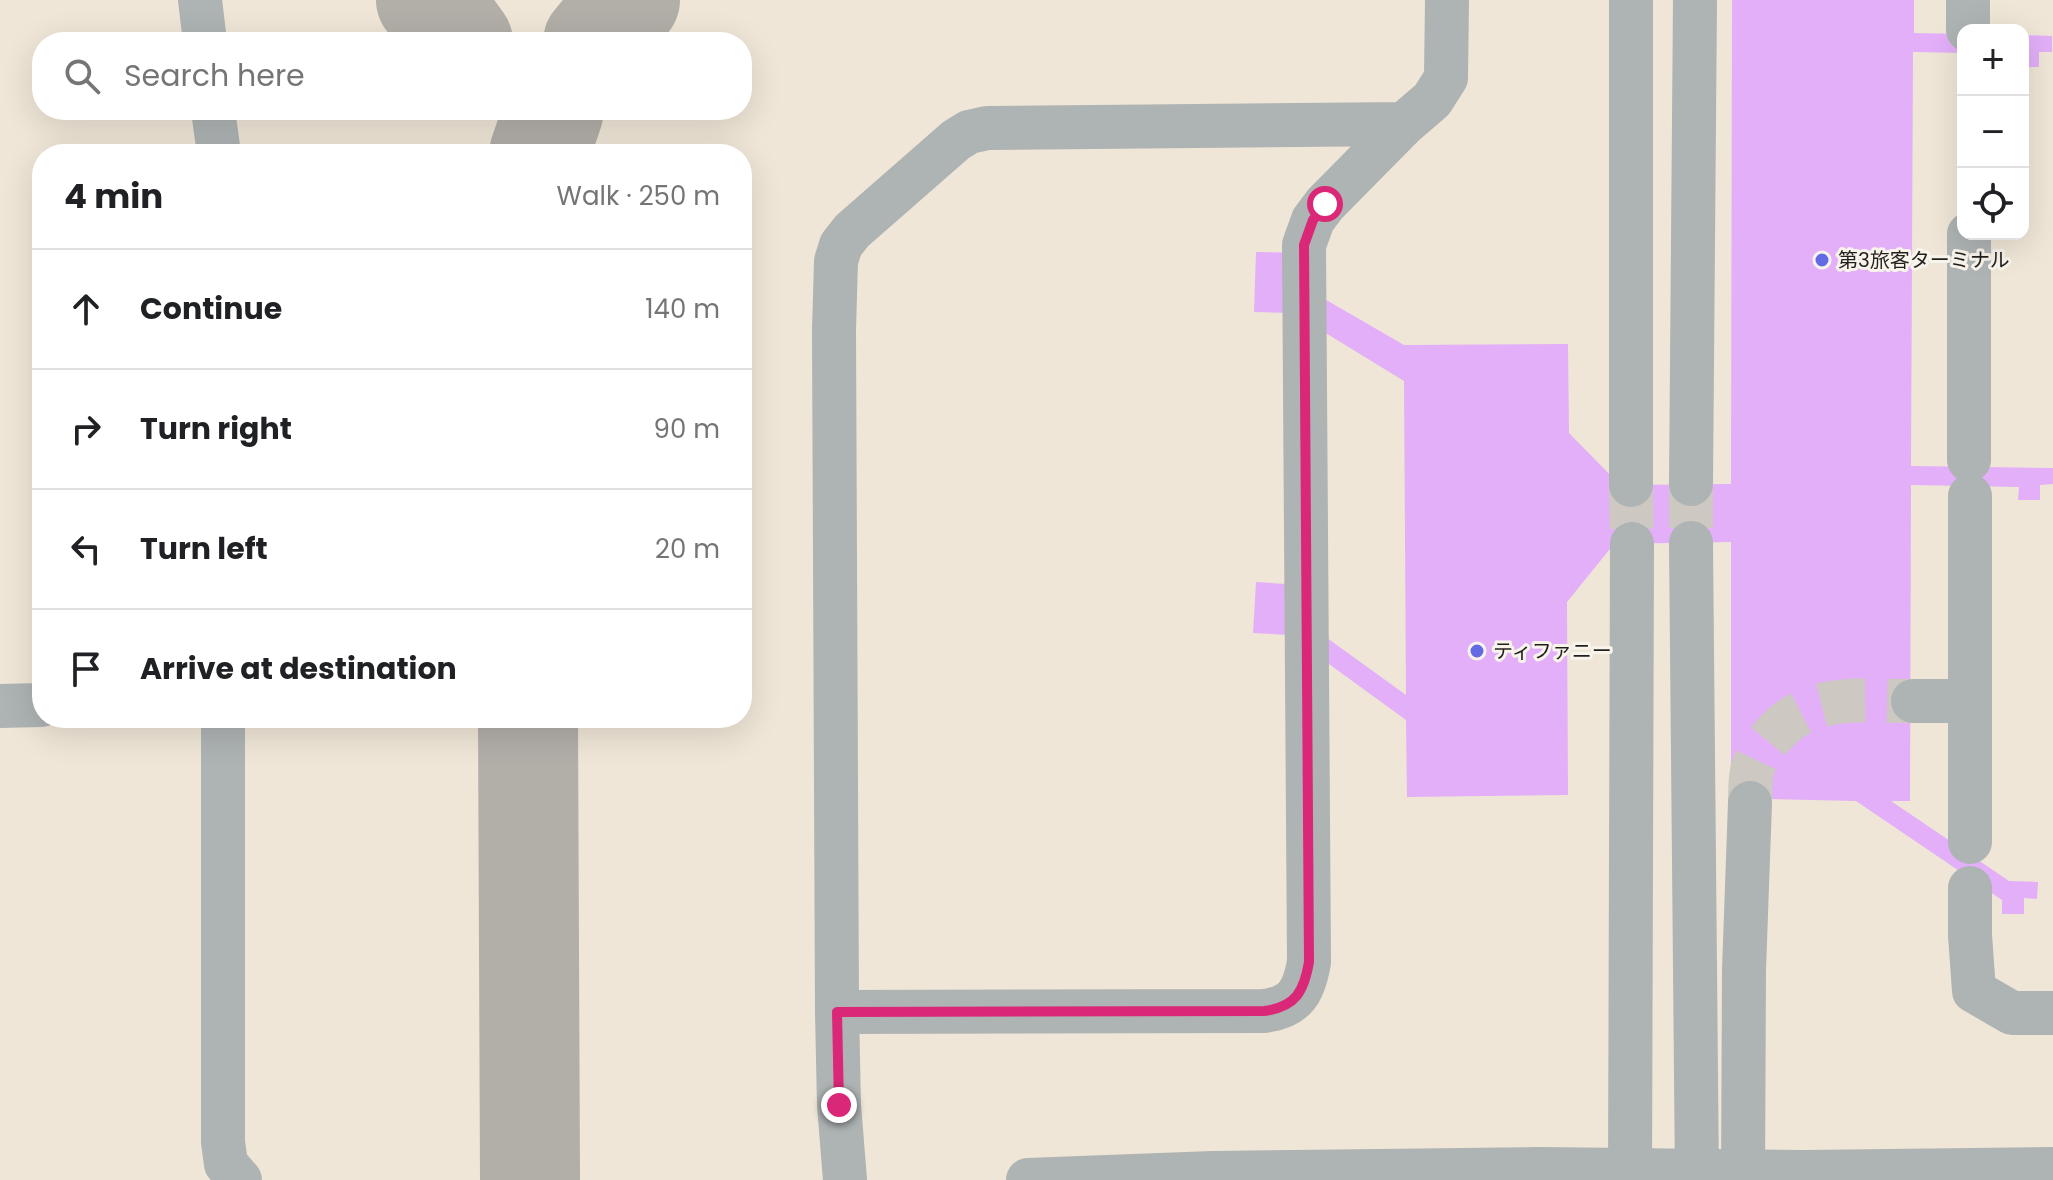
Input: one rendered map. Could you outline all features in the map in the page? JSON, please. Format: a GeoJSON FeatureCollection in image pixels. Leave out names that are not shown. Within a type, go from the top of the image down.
{"type":"FeatureCollection","features":[{"type":"Feature","properties":{"kind":"street"},"geometry":{"type":"LineString","coordinates":[[200,0],[204,32]]}},
{"type":"Feature","properties":{"kind":"street"},"geometry":{"type":"LineString","coordinates":[[837,1012],[1264,1011],[1281,1009],[1297,996],[1306,983],[1309,930],[1304,245],[1313,220],[1325,204],[1432,100],[1446,78],[1447,0]]}},
{"type":"Feature","properties":{"kind":"street"},"geometry":{"type":"LineString","coordinates":[[1631,0],[1631,485]]}},
{"type":"Feature","properties":{"kind":"street"},"geometry":{"type":"LineString","coordinates":[[1691,484],[1695,0]]}},
{"type":"Feature","properties":{"kind":"street"},"geometry":{"type":"LineString","coordinates":[[1968,0],[1968,24]]}},
{"type":"Feature","properties":{"kind":"street"},"geometry":{"type":"LineString","coordinates":[[214,120],[218,144]]}},
{"type":"Feature","properties":{"kind":"street"},"geometry":{"type":"LineString","coordinates":[[845,1180],[839,1105],[837,1012],[834,330],[836,261],[841,245],[852,231],[956,140],[969,132],[987,128],[1404,124]]}},
{"type":"Feature","properties":{"kind":"street"},"geometry":{"type":"LineString","coordinates":[[1969,240],[1970,842]]}},
{"type":"Feature","properties":{"kind":"street"},"geometry":{"type":"LineString","coordinates":[[1691,543],[1697,1180]]}},
{"type":"Feature","properties":{"kind":"street"},"geometry":{"type":"LineString","coordinates":[[1630,1180],[1632,544]]}},
{"type":"Feature","properties":{"kind":"street"},"geometry":{"type":"LineString","coordinates":[[1913,701],[1970,701]]}},
{"type":"Feature","properties":{"kind":"street"},"geometry":{"type":"LineString","coordinates":[[0,706],[32,705]]}},
{"type":"Feature","properties":{"kind":"street"},"geometry":{"type":"LineString","coordinates":[[223,728],[223,1142],[226,1164],[240,1180]]}},
{"type":"Feature","properties":{"kind":"street"},"geometry":{"type":"LineString","coordinates":[[1743,1180],[1744,970],[1750,803]]}},
{"type":"Feature","properties":{"kind":"street"},"geometry":{"type":"LineString","coordinates":[[1970,888],[1974,991],[2012,1013],[2053,1013]]}},
{"type":"Feature","properties":{"kind":"street"},"geometry":{"type":"LineString","coordinates":[[1028,1180],[1213,1173],[1539,1169],[1803,1172],[2053,1169]]}},
{"type":"Feature","properties":{"kind":"shaded area"},"geometry":{"type":"Polygon","coordinates":[[[0,0],[2053,0],[2053,1180],[0,1180],[0,0]]]}},
{"type":"Feature","properties":{"kind":"building","name":"第3旅客ターミナル"},"geometry":{"type":"Polygon","coordinates":[[[1732,0],[1914,0],[1914,33],[1957,34],[1957,53],[1913,52],[1911,466],[2053,468],[2053,484],[2040,485],[2040,500],[2018,500],[2019,487],[1911,485],[1910,801],[1891,801],[2009,881],[2038,882],[2037,899],[2024,898],[2024,914],[2002,914],[2002,900],[1856,801],[1731,798],[1731,542],[1614,544],[1567,602],[1568,795],[1407,797],[1406,720],[1289,635],[1253,633],[1256,582],[1301,585],[1298,617],[1406,695],[1404,381],[1293,313],[1254,312],[1256,252],[1299,253],[1297,283],[1404,345],[1568,344],[1569,433],[1620,485],[1731,484],[1732,0]]]}},
{"type":"Feature","properties":{"kind":"building"},"geometry":{"type":"Polygon","coordinates":[[[2029,35],[2052,36],[2052,52],[2039,52],[2039,67],[2029,67],[2029,35]]]}},
{"type":"Feature","properties":{"kind":"taxiway"},"geometry":{"type":"LineString","coordinates":[[426,0],[456,32]]}},
{"type":"Feature","properties":{"kind":"taxiway"},"geometry":{"type":"LineString","coordinates":[[601,32],[630,0]]}},
{"type":"Feature","properties":{"kind":"taxiway"},"geometry":{"type":"LineString","coordinates":[[542,144],[551,120]]}},
{"type":"Feature","properties":{"kind":"taxiway"},"geometry":{"type":"LineString","coordinates":[[528,728],[530,1180]]}},
{"type":"Feature","properties":{"kind":"tunnel"},"geometry":{"type":"LineString","coordinates":[[1691,484],[1691,543]]}},
{"type":"Feature","properties":{"kind":"tunnel"},"geometry":{"type":"LineString","coordinates":[[1631,485],[1632,544]]}},
{"type":"Feature","properties":{"kind":"tunnel"},"geometry":{"type":"LineString","coordinates":[[1750,803],[1752,771],[1759,754],[1785,724],[1800,713],[1835,702],[1913,701]]}},
{"type":"Feature","properties":{"kind":"place","name":"第3旅客ターミナル"},"geometry":{"type":"Point","coordinates":[1822,260]}},
{"type":"Feature","properties":{"kind":"place","name":"ティファニー"},"geometry":{"type":"Point","coordinates":[1477,651]}},
{"type":"Feature","properties":{"kind":"route"},"geometry":{"type":"LineString","coordinates":[[839,1105],[837,1012],[1264,1011],[1281,1009],[1297,996],[1306,983],[1309,962],[1304,245],[1313,220],[1325,204]]}}]}
